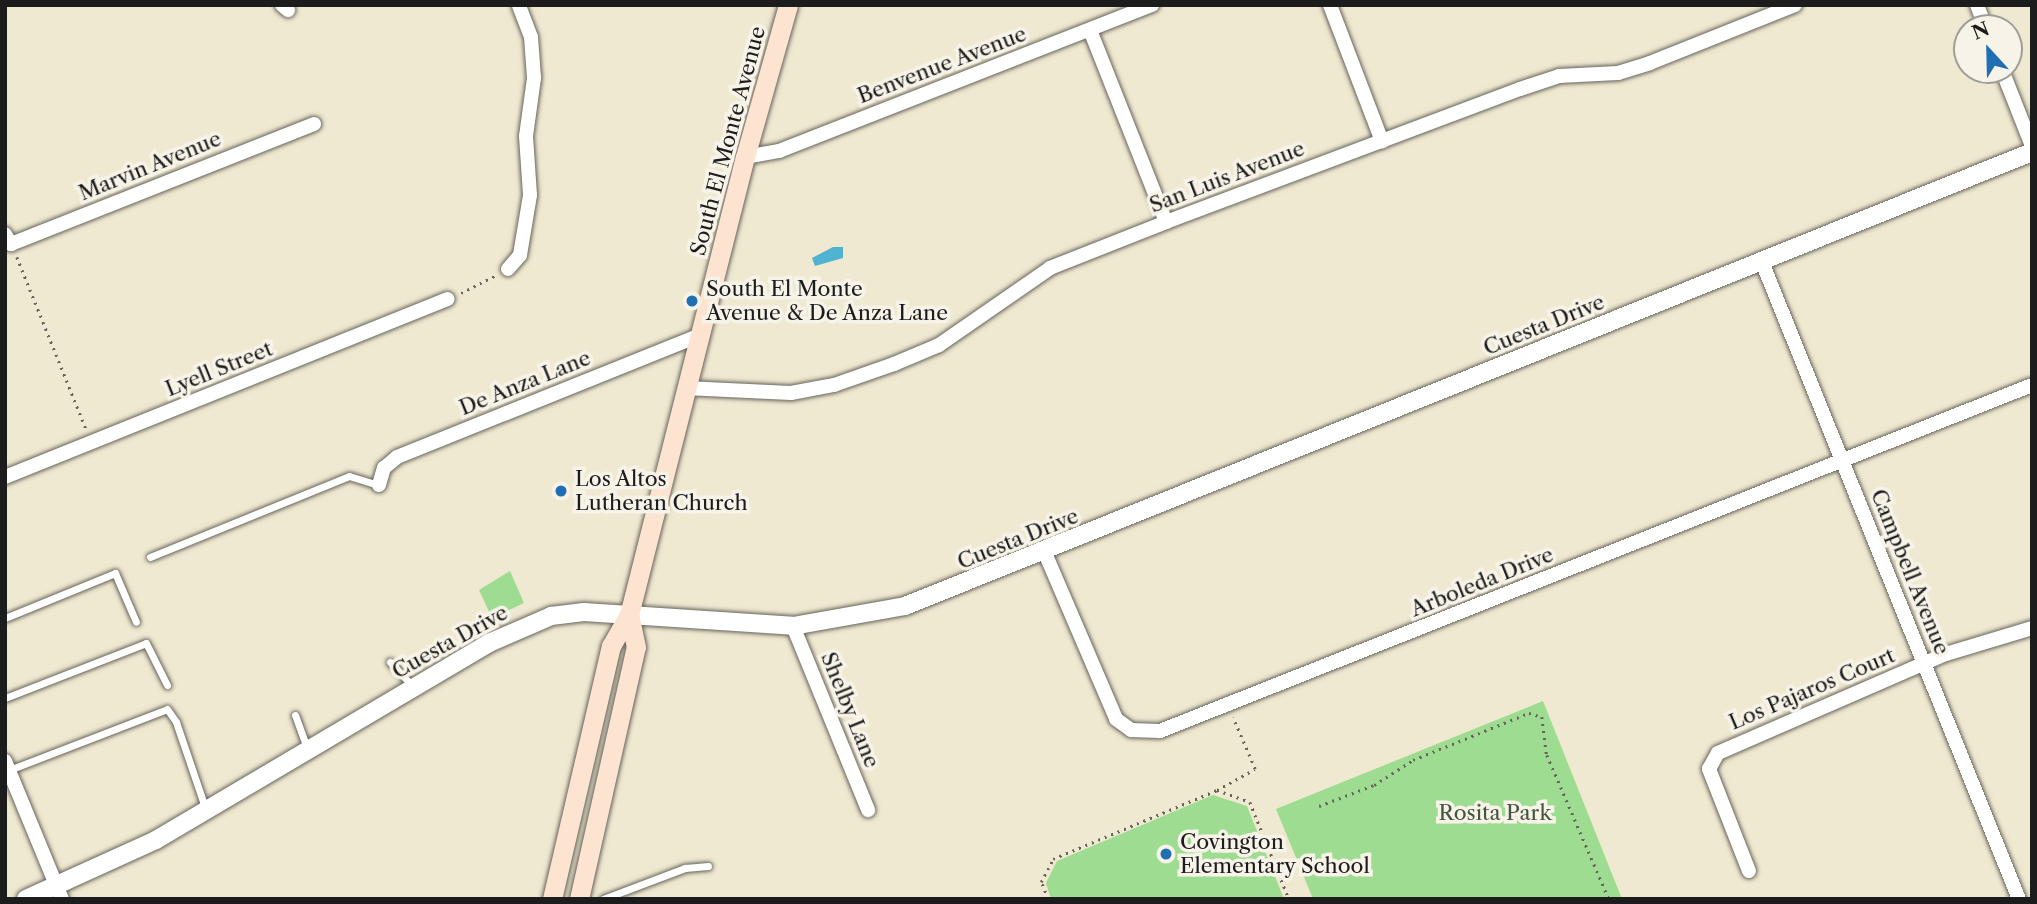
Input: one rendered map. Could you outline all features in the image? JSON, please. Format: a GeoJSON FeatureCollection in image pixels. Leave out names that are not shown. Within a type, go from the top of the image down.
{"type":"FeatureCollection","features":[{"type":"Feature","properties":{"kind":"main road","name":"South El Monte Avenue"},"geometry":{"type":"LineString","coordinates":[[552,899],[611,646],[629,615],[745,157],[789,5]]}},
{"type":"Feature","properties":{"kind":"main road","name":"South El Monte Avenue"},"geometry":{"type":"LineString","coordinates":[[579,899],[636,647],[629,615]]}},
{"type":"Feature","properties":{"kind":"street"},"geometry":{"type":"LineString","coordinates":[[508,269],[520,255],[530,195],[526,136],[534,78],[531,37],[519,5]]}},
{"type":"Feature","properties":{"kind":"street","name":"Benvenue Avenue"},"geometry":{"type":"LineString","coordinates":[[745,157],[779,150],[1153,5]]}},
{"type":"Feature","properties":{"kind":"street"},"geometry":{"type":"LineString","coordinates":[[1330,5],[1382,141]]}},
{"type":"Feature","properties":{"kind":"street","name":"San Luis Avenue"},"geometry":{"type":"LineString","coordinates":[[685,388],[791,393],[834,385],[894,365],[939,345],[1050,268],[1559,76],[1618,73],[1650,63],[1795,5]]}},
{"type":"Feature","properties":{"kind":"street"},"geometry":{"type":"LineString","coordinates":[[1090,30],[1166,222]]}},
{"type":"Feature","properties":{"kind":"street"},"geometry":{"type":"LineString","coordinates":[[2008,84],[2032,146]]}},
{"type":"Feature","properties":{"kind":"street","name":"Marvin Avenue"},"geometry":{"type":"LineString","coordinates":[[8,239],[314,124]]}},
{"type":"Feature","properties":{"kind":"street","name":"Cuesta Drive"},"geometry":{"type":"LineString","coordinates":[[26,899],[60,892],[148,844],[489,643],[551,616],[629,615],[793,626],[905,606],[1045,552],[2032,152]]}},
{"type":"Feature","properties":{"kind":"street","name":"Campbell Avenue"},"geometry":{"type":"LineString","coordinates":[[1762,262],[2019,899]]}},
{"type":"Feature","properties":{"kind":"street","name":"Lyell Street"},"geometry":{"type":"LineString","coordinates":[[5,477],[448,299]]}},
{"type":"Feature","properties":{"kind":"street","name":"De Anza Lane"},"geometry":{"type":"LineString","coordinates":[[379,485],[384,468],[397,457],[700,335]]}},
{"type":"Feature","properties":{"kind":"street","name":"Arboleda Drive"},"geometry":{"type":"LineString","coordinates":[[1045,552],[1116,719],[1131,730],[1146,733],[1228,706],[2032,385]]}},
{"type":"Feature","properties":{"kind":"street","name":"Shelby Lane"},"geometry":{"type":"LineString","coordinates":[[793,626],[868,810]]}},
{"type":"Feature","properties":{"kind":"street"},"geometry":{"type":"LineString","coordinates":[[1925,663],[2032,628]]}},
{"type":"Feature","properties":{"kind":"street","name":"Los Pajaros Court"},"geometry":{"type":"LineString","coordinates":[[1749,871],[1709,769],[1718,753],[1925,663]]}},
{"type":"Feature","properties":{"kind":"street"},"geometry":{"type":"LineString","coordinates":[[7,766],[60,892]]}},
{"type":"Feature","properties":{"kind":"lane"},"geometry":{"type":"LineString","coordinates":[[150,557],[349,476],[379,485]]}},
{"type":"Feature","properties":{"kind":"lane"},"geometry":{"type":"LineString","coordinates":[[5,618],[116,573],[136,622]]}},
{"type":"Feature","properties":{"kind":"lane"},"geometry":{"type":"LineString","coordinates":[[5,698],[146,643],[167,685]]}},
{"type":"Feature","properties":{"kind":"lane"},"geometry":{"type":"LineString","coordinates":[[390,662],[414,687]]}},
{"type":"Feature","properties":{"kind":"lane"},"geometry":{"type":"LineString","coordinates":[[7,766],[167,709],[176,722],[206,810]]}},
{"type":"Feature","properties":{"kind":"lane"},"geometry":{"type":"LineString","coordinates":[[295,715],[308,750]]}},
{"type":"Feature","properties":{"kind":"lane"},"geometry":{"type":"LineString","coordinates":[[603,899],[685,868],[708,866]]}},
{"type":"Feature","properties":{"kind":"path"},"geometry":{"type":"LineString","coordinates":[[8,239],[92,442]]}},
{"type":"Feature","properties":{"kind":"path"},"geometry":{"type":"LineString","coordinates":[[448,299],[508,269]]}},
{"type":"Feature","properties":{"kind":"path"},"geometry":{"type":"LineString","coordinates":[[1048,899],[1041,882],[1053,859],[1217,790],[1255,769],[1228,706]]}},
{"type":"Feature","properties":{"kind":"path"},"geometry":{"type":"LineString","coordinates":[[1319,806],[1374,785],[1413,760],[1529,713],[1542,717],[1548,755],[1609,899]]}},
{"type":"Feature","properties":{"kind":"path"},"geometry":{"type":"LineString","coordinates":[[1217,790],[1250,802],[1289,899]]}},
{"type":"Feature","properties":{"kind":"green space"},"geometry":{"type":"Polygon","coordinates":[[[510,571],[524,603],[492,618],[479,590],[510,571]]]}},
{"type":"Feature","properties":{"kind":"green space","name":"Rosita Park"},"geometry":{"type":"Polygon","coordinates":[[[1543,701],[1622,899],[1313,899],[1276,809],[1543,701]]]}},
{"type":"Feature","properties":{"kind":"green space","name":"Covington Elementary School"},"geometry":{"type":"Polygon","coordinates":[[[1213,795],[1247,806],[1284,899],[1051,899],[1046,883],[1057,861],[1213,795]]]}},
{"type":"Feature","properties":{"kind":"water"},"geometry":{"type":"Polygon","coordinates":[[[833,247],[843,247],[843,258],[815,266],[812,258],[833,247]]]}},
{"type":"Feature","properties":{"kind":"place","name":"South El Monte Avenue & De Anza Lane"},"geometry":{"type":"Point","coordinates":[692,301]}},
{"type":"Feature","properties":{"kind":"place","name":"Los Altos Lutheran Church"},"geometry":{"type":"Point","coordinates":[561,491]}},
{"type":"Feature","properties":{"kind":"place","name":"Covington Elementary School"},"geometry":{"type":"Point","coordinates":[1166,854]}}]}
